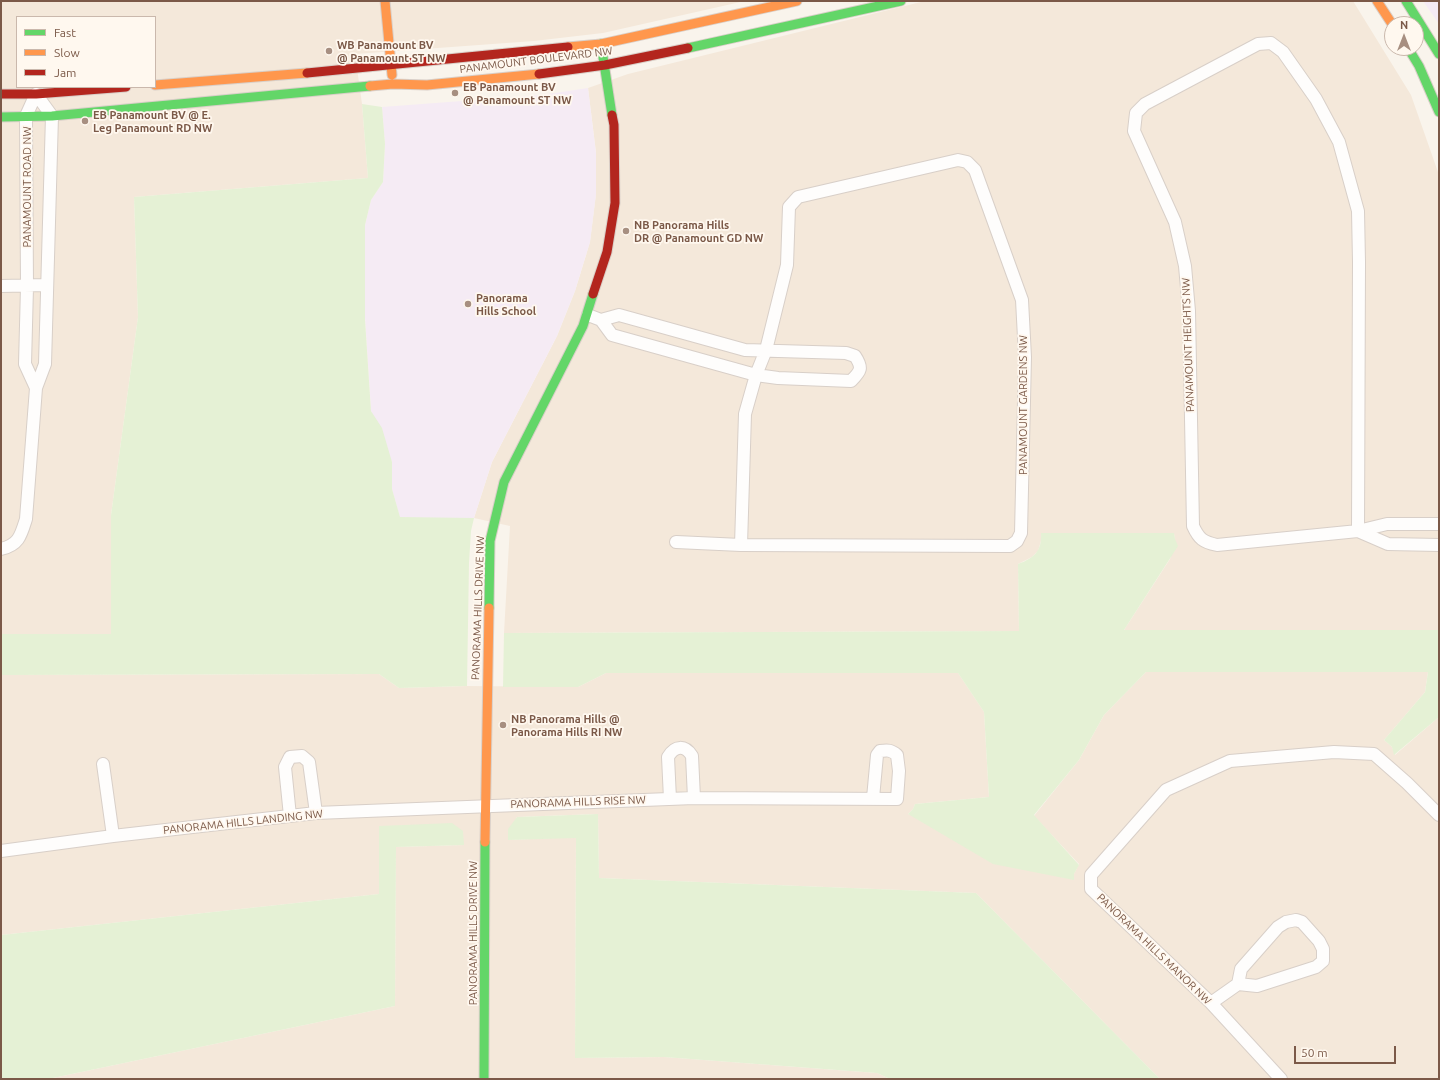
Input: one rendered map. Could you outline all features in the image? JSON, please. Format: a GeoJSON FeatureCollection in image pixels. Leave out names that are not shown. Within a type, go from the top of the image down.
{"type":"FeatureCollection","features":[{"type":"Feature","properties":{"kind":"street"},"geometry":{"type":"LineString","coordinates":[[385,1],[393,84]]}},
{"type":"Feature","properties":{"kind":"street","name":"PANAMOUNT BOULEVARD NW"},"geometry":{"type":"LineString","coordinates":[[156,85],[391,65],[601,44],[797,1]]}},
{"type":"Feature","properties":{"kind":"street","name":"PANAMOUNT BOULEVARD NW"},"geometry":{"type":"LineString","coordinates":[[1,117],[52,116],[393,84],[427,85],[543,74],[605,65],[723,41],[901,1]]}},
{"type":"Feature","properties":{"kind":"street"},"geometry":{"type":"LineString","coordinates":[[1377,1],[1387,16]]}},
{"type":"Feature","properties":{"kind":"street"},"geometry":{"type":"LineString","coordinates":[[1406,1],[1439,54]]}},
{"type":"Feature","properties":{"kind":"street","name":"PANAMOUNT HEIGHTS NW"},"geometry":{"type":"LineString","coordinates":[[1358,531],[1360,262],[1358,211],[1339,142],[1316,99],[1284,52],[1271,43],[1258,44],[1145,104],[1136,112],[1134,131],[1175,222],[1185,266],[1189,311],[1193,526],[1198,536],[1206,543],[1216,545],[1358,531],[1387,524],[1439,524]]}},
{"type":"Feature","properties":{"kind":"street","name":"PANORAMA HILLS DRIVE NW"},"geometry":{"type":"LineString","coordinates":[[484,1079],[485,806],[490,541],[504,482],[561,373],[588,315],[607,252],[614,203],[614,125],[601,44]]}},
{"type":"Feature","properties":{"kind":"street"},"geometry":{"type":"LineString","coordinates":[[1413,56],[1419,66],[1439,112]]}},
{"type":"Feature","properties":{"kind":"street"},"geometry":{"type":"LineString","coordinates":[[1,94],[36,94],[113,88]]}},
{"type":"Feature","properties":{"kind":"street"},"geometry":{"type":"LineString","coordinates":[[36,94],[52,116]]}},
{"type":"Feature","properties":{"kind":"street","name":"PANAMOUNT ROAD NW"},"geometry":{"type":"LineString","coordinates":[[36,94],[26,116],[27,286],[25,364],[36,388]]}},
{"type":"Feature","properties":{"kind":"street","name":"PANAMOUNT ROAD NW"},"geometry":{"type":"LineString","coordinates":[[1,549],[10,547],[20,538],[26,519],[36,388],[44,364],[52,116]]}},
{"type":"Feature","properties":{"kind":"street","name":"PANAMOUNT GARDENS NW"},"geometry":{"type":"LineString","coordinates":[[958,160],[967,162],[975,170],[1022,300],[1025,357],[1021,533],[1017,541],[1010,546],[741,545],[745,414],[756,375],[766,350],[787,265],[789,207],[798,197],[958,160]]}},
{"type":"Feature","properties":{"kind":"street"},"geometry":{"type":"LineString","coordinates":[[1,286],[47,285]]}},
{"type":"Feature","properties":{"kind":"street"},"geometry":{"type":"LineString","coordinates":[[588,315],[601,320],[612,335],[756,375],[778,378],[851,381],[859,373],[860,364],[855,356],[846,353],[746,350],[619,315],[601,320]]}},
{"type":"Feature","properties":{"kind":"street","name":"PANAMOUNT HEIGHTS NW"},"geometry":{"type":"LineString","coordinates":[[1358,531],[1388,544],[1439,545]]}},
{"type":"Feature","properties":{"kind":"street"},"geometry":{"type":"LineString","coordinates":[[676,542],[741,545]]}},
{"type":"Feature","properties":{"kind":"street"},"geometry":{"type":"LineString","coordinates":[[670,799],[668,757],[676,748],[683,748],[689,751],[692,756],[694,798]]}},
{"type":"Feature","properties":{"kind":"street","name":"PANORAMA HILLS MANOR NW"},"geometry":{"type":"LineString","coordinates":[[1281,1079],[1211,1003],[1091,889],[1091,875],[1166,790],[1230,761],[1334,752],[1374,754],[1407,783],[1439,815]]}},
{"type":"Feature","properties":{"kind":"street"},"geometry":{"type":"LineString","coordinates":[[290,816],[285,767],[290,757],[302,756],[309,762],[316,813]]}},
{"type":"Feature","properties":{"kind":"street"},"geometry":{"type":"LineString","coordinates":[[103,764],[113,836]]}},
{"type":"Feature","properties":{"kind":"street","name":"PANORAMA HILLS RISE NW"},"geometry":{"type":"LineString","coordinates":[[485,806],[694,798],[873,798]]}},
{"type":"Feature","properties":{"kind":"street","name":"PANORAMA HILLS LANDING NW"},"geometry":{"type":"LineString","coordinates":[[1,851],[113,836],[316,813],[485,806]]}},
{"type":"Feature","properties":{"kind":"street"},"geometry":{"type":"LineString","coordinates":[[1211,1003],[1238,984],[1257,986],[1316,967],[1323,961],[1323,949],[1320,941],[1302,922],[1296,920],[1286,922],[1278,927],[1241,969],[1238,984]]}},
{"type":"Feature","properties":{"kind":"shaded area"},"geometry":{"type":"Polygon","coordinates":[[[1,1],[745,1],[603,33],[534,41],[355,54],[362,104],[368,178],[134,197],[138,317],[111,515],[111,634],[1,634],[1,1]]]}},
{"type":"Feature","properties":{"kind":"shaded area"},"geometry":{"type":"Polygon","coordinates":[[[925,1],[1353,1],[1384,51],[1384,56],[1387,56],[1411,95],[1439,175],[1439,630],[1124,630],[1170,559],[1175,539],[1174,534],[1041,533],[1041,541],[1038,551],[1032,557],[1018,564],[1019,631],[504,633],[510,526],[474,518],[492,462],[557,336],[575,291],[590,242],[596,194],[596,153],[588,88],[628,74],[925,1]]]}},
{"type":"Feature","properties":{"kind":"shaded area"},"geometry":{"type":"Polygon","coordinates":[[[1423,1],[1439,1],[1439,24],[1423,1]]]}},
{"type":"Feature","properties":{"kind":"shaded area","name":"Panorama Hills School"},"geometry":{"type":"Polygon","coordinates":[[[588,88],[596,153],[596,194],[590,242],[575,291],[557,336],[492,462],[474,518],[400,518],[392,489],[392,462],[371,411],[365,317],[365,225],[371,200],[383,182],[385,144],[382,107],[542,95],[588,88]]]}},
{"type":"Feature","properties":{"kind":"shaded area"},"geometry":{"type":"Polygon","coordinates":[[[1146,672],[1428,672],[1425,692],[1384,740],[1392,747],[1395,755],[1439,717],[1439,1079],[1160,1079],[976,893],[599,878],[598,814],[517,817],[508,840],[576,837],[575,1058],[664,1057],[877,1073],[890,1079],[48,1079],[395,1006],[396,847],[463,845],[463,832],[379,827],[379,894],[1,935],[1,675],[379,674],[399,688],[467,686],[578,687],[606,673],[958,673],[984,712],[989,797],[915,804],[913,809],[908,814],[1074,879],[1074,874],[1079,864],[1034,816],[1079,760],[1104,715],[1146,672]]]}},
{"type":"Feature","properties":{"kind":"green space"},"geometry":{"type":"Polygon","coordinates":[[[362,104],[382,107],[385,144],[383,182],[371,200],[365,225],[365,320],[371,411],[382,428],[392,462],[392,489],[400,517],[474,518],[471,531],[469,563],[467,686],[399,688],[379,674],[1,675],[1,634],[111,634],[111,515],[138,317],[134,197],[368,178],[362,104]]]}},
{"type":"Feature","properties":{"kind":"green space"},"geometry":{"type":"Polygon","coordinates":[[[1041,533],[1174,533],[1178,546],[1124,630],[1439,630],[1439,717],[1394,755],[1392,747],[1384,740],[1425,692],[1428,672],[1146,672],[1104,715],[1079,760],[1034,815],[1079,865],[1074,874],[1074,880],[993,864],[908,814],[913,809],[915,804],[989,797],[984,712],[958,673],[606,673],[578,687],[503,687],[504,633],[1019,631],[1018,564],[1029,559],[1039,549],[1041,533]]]}},
{"type":"Feature","properties":{"kind":"green space"},"geometry":{"type":"Polygon","coordinates":[[[598,814],[599,878],[976,893],[1160,1079],[890,1079],[877,1073],[664,1057],[575,1058],[576,838],[508,840],[508,829],[517,817],[598,814]]]}},
{"type":"Feature","properties":{"kind":"green space"},"geometry":{"type":"Polygon","coordinates":[[[452,823],[463,831],[464,845],[396,847],[395,1006],[48,1079],[1,1079],[1,935],[379,894],[379,826],[452,823]]]}},
{"type":"Feature","properties":{"kind":"traffic: fast"},"geometry":{"type":"LineString","coordinates":[[688,48],[901,1]]}},
{"type":"Feature","properties":{"kind":"traffic: fast"},"geometry":{"type":"LineString","coordinates":[[1406,1],[1439,54]]}},
{"type":"Feature","properties":{"kind":"traffic: fast"},"geometry":{"type":"LineString","coordinates":[[601,44],[612,115]]}},
{"type":"Feature","properties":{"kind":"traffic: fast"},"geometry":{"type":"LineString","coordinates":[[1413,56],[1419,66],[1439,112]]}},
{"type":"Feature","properties":{"kind":"traffic: fast"},"geometry":{"type":"LineString","coordinates":[[1,117],[52,116],[370,86]]}},
{"type":"Feature","properties":{"kind":"traffic: fast"},"geometry":{"type":"LineString","coordinates":[[489,608],[490,541],[504,482],[583,326],[593,294]]}},
{"type":"Feature","properties":{"kind":"traffic: fast"},"geometry":{"type":"LineString","coordinates":[[484,1079],[485,842]]}},
{"type":"Feature","properties":{"kind":"traffic: slow"},"geometry":{"type":"LineString","coordinates":[[385,1],[392,75]]}},
{"type":"Feature","properties":{"kind":"traffic: slow"},"geometry":{"type":"LineString","coordinates":[[568,47],[601,44],[797,1]]}},
{"type":"Feature","properties":{"kind":"traffic: slow"},"geometry":{"type":"LineString","coordinates":[[1377,1],[1387,16]]}},
{"type":"Feature","properties":{"kind":"traffic: slow"},"geometry":{"type":"LineString","coordinates":[[156,85],[307,73]]}},
{"type":"Feature","properties":{"kind":"traffic: slow"},"geometry":{"type":"LineString","coordinates":[[370,86],[393,84],[427,85],[539,74]]}},
{"type":"Feature","properties":{"kind":"traffic: slow"},"geometry":{"type":"LineString","coordinates":[[485,842],[489,608]]}},
{"type":"Feature","properties":{"kind":"traffic: jam"},"geometry":{"type":"LineString","coordinates":[[307,73],[568,47]]}},
{"type":"Feature","properties":{"kind":"traffic: jam"},"geometry":{"type":"LineString","coordinates":[[539,74],[605,65],[688,48]]}},
{"type":"Feature","properties":{"kind":"traffic: jam"},"geometry":{"type":"LineString","coordinates":[[1,94],[36,94],[113,88]]}},
{"type":"Feature","properties":{"kind":"traffic: jam"},"geometry":{"type":"LineString","coordinates":[[593,294],[607,252],[615,203],[614,125],[612,115]]}},
{"type":"Feature","properties":{"kind":"place","name":"WB Panamount BV @ Panamount ST NW"},"geometry":{"type":"Point","coordinates":[329,51]}},
{"type":"Feature","properties":{"kind":"place","name":"EB Panamount BV @ Panamount ST NW"},"geometry":{"type":"Point","coordinates":[455,93]}},
{"type":"Feature","properties":{"kind":"place","name":"EB Panamount BV @ E. Leg Panamount RD NW"},"geometry":{"type":"Point","coordinates":[85,121]}},
{"type":"Feature","properties":{"kind":"place","name":"NB Panorama Hills DR @ Panamount GD NW"},"geometry":{"type":"Point","coordinates":[626,231]}},
{"type":"Feature","properties":{"kind":"place","name":"Panorama Hills School"},"geometry":{"type":"Point","coordinates":[468,304]}},
{"type":"Feature","properties":{"kind":"place","name":"NB Panorama Hills @ Panorama Hills RI NW"},"geometry":{"type":"Point","coordinates":[503,725]}}]}
